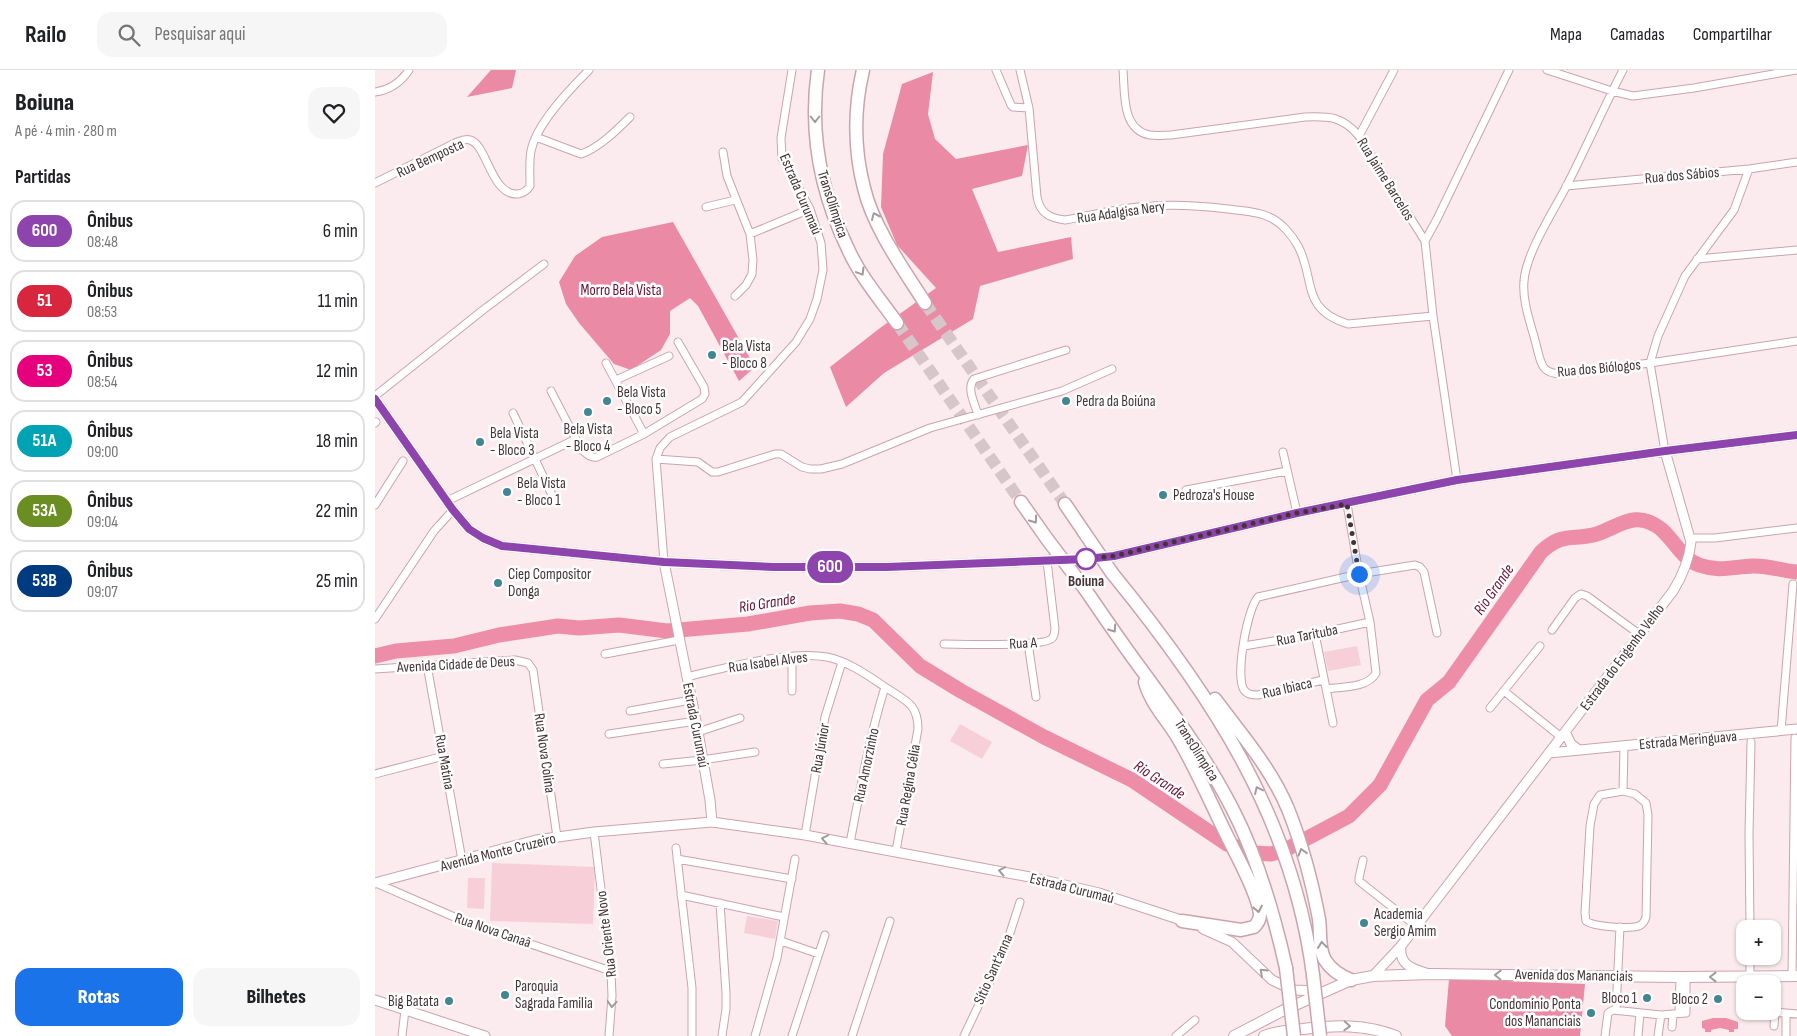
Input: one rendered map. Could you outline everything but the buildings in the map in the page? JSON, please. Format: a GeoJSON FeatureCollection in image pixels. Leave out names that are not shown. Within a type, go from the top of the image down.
{"type":"FeatureCollection","features":[{"type":"Feature","properties":{"kind":"highway","name":"TransOlímpica"},"geometry":{"type":"LineString","coordinates":[[818,70],[815,102],[815,139],[824,183],[848,251],[867,282],[897,323]]}},
{"type":"Feature","properties":{"kind":"highway"},"geometry":{"type":"LineString","coordinates":[[863,70],[859,87],[857,115],[858,151],[864,189],[875,218],[889,245],[925,303]]}},
{"type":"Feature","properties":{"kind":"highway","name":"TransOlímpica"},"geometry":{"type":"LineString","coordinates":[[1021,502],[1165,700],[1215,776],[1233,811],[1257,867],[1273,916],[1286,968],[1294,1036]]}},
{"type":"Feature","properties":{"kind":"highway"},"geometry":{"type":"LineString","coordinates":[[1065,504],[1112,573],[1192,678],[1226,730],[1257,788],[1277,834],[1302,910],[1309,945],[1320,1036]]}},
{"type":"Feature","properties":{"kind":"highway"},"geometry":{"type":"LineString","coordinates":[[1135,601],[1152,616],[1264,765],[1277,786],[1296,832],[1309,873],[1319,921],[1323,957],[1333,970],[1351,980]]}},
{"type":"Feature","properties":{"kind":"highway"},"geometry":{"type":"LineString","coordinates":[[1143,672],[1146,687],[1178,738],[1206,790],[1241,864],[1259,910],[1260,918],[1254,927],[1241,930],[1182,920]]}},
{"type":"Feature","properties":{"kind":"main road","name":"Avenida dos Mananciais"},"geometry":{"type":"LineString","coordinates":[[1234,1036],[1280,1012],[1351,980],[1373,976],[1430,974],[1736,978]]}},
{"type":"Feature","properties":{"kind":"main road","name":"Avenida dos Mananciais"},"geometry":{"type":"LineString","coordinates":[[1781,977],[1795,976]]}},
{"type":"Feature","properties":{"kind":"main road"},"geometry":{"type":"LineString","coordinates":[[1265,1036],[1289,1030],[1341,1025],[1361,1027],[1395,1036]]}},
{"type":"Feature","properties":{"kind":"street"},"geometry":{"type":"LineString","coordinates":[[375,92],[395,85],[409,70]]}},
{"type":"Feature","properties":{"kind":"street","name":"Rua Bemposta"},"geometry":{"type":"LineString","coordinates":[[375,183],[455,143],[470,140],[475,142],[493,175],[505,190],[512,194],[521,194],[528,190],[530,186],[531,150],[536,136],[557,105],[589,70]]}},
{"type":"Feature","properties":{"kind":"street","name":"Estrada Curumaú"},"geometry":{"type":"LineString","coordinates":[[791,70],[781,149],[786,167],[811,209],[821,243],[823,270],[815,306],[810,319],[795,342],[742,402],[670,437],[660,448],[656,459],[664,562],[711,800],[712,822],[805,835],[1059,883],[1127,902],[1217,934],[1232,942],[1259,969],[1281,985],[1293,990],[1324,992]]}},
{"type":"Feature","properties":{"kind":"street"},"geometry":{"type":"LineString","coordinates":[[996,70],[1011,105],[1013,107],[1029,108]]}},
{"type":"Feature","properties":{"kind":"street","name":"Rua Adalgisa Nery"},"geometry":{"type":"LineString","coordinates":[[1020,70],[1029,108],[1037,197],[1039,208],[1046,215],[1055,219],[1065,220],[1150,206],[1193,205],[1249,212],[1269,217],[1291,235],[1303,260],[1313,298],[1319,308],[1334,320],[1348,324],[1433,316]]}},
{"type":"Feature","properties":{"kind":"street","name":"Rua Jaime Barcelos"},"geometry":{"type":"LineString","coordinates":[[1123,70],[1127,115],[1132,124],[1149,135],[1171,135],[1305,117],[1327,116],[1342,121],[1359,136],[1425,241],[1433,316],[1457,480]]}},
{"type":"Feature","properties":{"kind":"street"},"geometry":{"type":"LineString","coordinates":[[1359,136],[1394,70]]}},
{"type":"Feature","properties":{"kind":"street"},"geometry":{"type":"LineString","coordinates":[[1425,241],[1509,70]]}},
{"type":"Feature","properties":{"kind":"street"},"geometry":{"type":"LineString","coordinates":[[1547,70],[1633,96],[1694,88],[1777,71],[1796,70]]}},
{"type":"Feature","properties":{"kind":"street","name":"Rua dos Biólogos"},"geometry":{"type":"LineString","coordinates":[[1623,70],[1538,240],[1526,271],[1524,281],[1525,303],[1541,366],[1552,374],[1562,374],[1797,341]]}},
{"type":"Feature","properties":{"kind":"street"},"geometry":{"type":"LineString","coordinates":[[536,136],[581,154],[588,152],[630,117]]}},
{"type":"Feature","properties":{"kind":"street"},"geometry":{"type":"LineString","coordinates":[[723,152],[727,176],[750,234],[753,260],[752,274],[746,285],[735,296]]}},
{"type":"Feature","properties":{"kind":"street","name":"Rua dos Sábios"},"geometry":{"type":"LineString","coordinates":[[1566,186],[1749,169],[1797,162]]}},
{"type":"Feature","properties":{"kind":"street"},"geometry":{"type":"LineString","coordinates":[[1665,451],[1650,363],[1658,336],[1681,284],[1697,259],[1734,210],[1749,169]]}},
{"type":"Feature","properties":{"kind":"street"},"geometry":{"type":"LineString","coordinates":[[706,207],[735,200]]}},
{"type":"Feature","properties":{"kind":"street"},"geometry":{"type":"LineString","coordinates":[[750,234],[811,209]]}},
{"type":"Feature","properties":{"kind":"street"},"geometry":{"type":"LineString","coordinates":[[1697,259],[1797,250]]}},
{"type":"Feature","properties":{"kind":"street"},"geometry":{"type":"LineString","coordinates":[[544,264],[483,310],[375,398],[453,510],[469,529],[483,538],[502,546],[664,562],[784,567],[887,567],[1047,561],[1114,556],[1297,513],[1457,480],[1797,435]]}},
{"type":"Feature","properties":{"kind":"street"},"geometry":{"type":"LineString","coordinates":[[551,392],[581,449],[592,457],[597,457],[644,434],[702,399],[705,394],[704,387],[678,342]]}},
{"type":"Feature","properties":{"kind":"street"},"geometry":{"type":"LineString","coordinates":[[978,415],[970,388],[974,379],[1066,350]]}},
{"type":"Feature","properties":{"kind":"street"},"geometry":{"type":"LineString","coordinates":[[616,380],[669,356]]}},
{"type":"Feature","properties":{"kind":"street"},"geometry":{"type":"LineString","coordinates":[[606,363],[644,434]]}},
{"type":"Feature","properties":{"kind":"street"},"geometry":{"type":"LineString","coordinates":[[656,459],[698,462],[712,472],[718,472],[775,454],[781,454],[802,467],[821,469],[842,464],[930,428],[1062,391],[1112,369]]}},
{"type":"Feature","properties":{"kind":"street"},"geometry":{"type":"LineString","coordinates":[[513,413],[552,495]]}},
{"type":"Feature","properties":{"kind":"street"},"geometry":{"type":"LineString","coordinates":[[447,501],[576,440]]}},
{"type":"Feature","properties":{"kind":"street","name":"Estrada do Engenho Velho"},"geometry":{"type":"LineString","coordinates":[[1373,976],[1401,946],[1673,591],[1682,576],[1691,540],[1665,451]]}},
{"type":"Feature","properties":{"kind":"street"},"geometry":{"type":"LineString","coordinates":[[1283,452],[1297,513]]}},
{"type":"Feature","properties":{"kind":"street"},"geometry":{"type":"LineString","coordinates":[[375,505],[403,462]]}},
{"type":"Feature","properties":{"kind":"street"},"geometry":{"type":"LineString","coordinates":[[1186,490],[1287,471]]}},
{"type":"Feature","properties":{"kind":"street"},"geometry":{"type":"LineString","coordinates":[[1347,504],[1359,574],[1370,622]]}},
{"type":"Feature","properties":{"kind":"street"},"geometry":{"type":"LineString","coordinates":[[375,619],[434,531],[453,510]]}},
{"type":"Feature","properties":{"kind":"street"},"geometry":{"type":"LineString","coordinates":[[1691,540],[1797,528]]}},
{"type":"Feature","properties":{"kind":"street","name":"Rua A"},"geometry":{"type":"LineString","coordinates":[[945,644],[1028,644],[1049,641],[1054,636],[1055,628],[1047,561]]}},
{"type":"Feature","properties":{"kind":"street"},"geometry":{"type":"LineString","coordinates":[[1244,646],[1250,611],[1253,602],[1258,596],[1359,574],[1415,565],[1425,572],[1437,633]]}},
{"type":"Feature","properties":{"kind":"street"},"geometry":{"type":"LineString","coordinates":[[1781,731],[1793,584]]}},
{"type":"Feature","properties":{"kind":"street"},"geometry":{"type":"LineString","coordinates":[[1552,630],[1575,598],[1581,594],[1587,596],[1639,634]]}},
{"type":"Feature","properties":{"kind":"street","name":"Rua Tarituba"},"geometry":{"type":"LineString","coordinates":[[1244,646],[1370,622]]}},
{"type":"Feature","properties":{"kind":"street","name":"Rua Ibiaca"},"geometry":{"type":"LineString","coordinates":[[1326,689],[1363,684],[1371,680],[1376,673],[1370,622]]}},
{"type":"Feature","properties":{"kind":"street"},"geometry":{"type":"LineString","coordinates":[[1315,634],[1333,722]]}},
{"type":"Feature","properties":{"kind":"street"},"geometry":{"type":"LineString","coordinates":[[605,654],[678,637]]}},
{"type":"Feature","properties":{"kind":"street"},"geometry":{"type":"LineString","coordinates":[[1028,644],[1036,697]]}},
{"type":"Feature","properties":{"kind":"street","name":"Rua Ibiaca"},"geometry":{"type":"LineString","coordinates":[[1244,646],[1241,679],[1243,689],[1248,694],[1258,695],[1323,680]]}},
{"type":"Feature","properties":{"kind":"street"},"geometry":{"type":"LineString","coordinates":[[1490,708],[1541,646]]}},
{"type":"Feature","properties":{"kind":"street"},"geometry":{"type":"LineString","coordinates":[[792,657],[792,691]]}},
{"type":"Feature","properties":{"kind":"street","name":"Rua Isabel Alves"},"geometry":{"type":"LineString","coordinates":[[686,677],[773,658],[828,657],[842,662],[913,706],[917,712],[918,720]]}},
{"type":"Feature","properties":{"kind":"street","name":"Avenida Cidade de Deus"},"geometry":{"type":"LineString","coordinates":[[375,669],[515,660],[528,663],[533,670]]}},
{"type":"Feature","properties":{"kind":"street","name":"Rua Júnior"},"geometry":{"type":"LineString","coordinates":[[805,835],[825,717],[842,662]]}},
{"type":"Feature","properties":{"kind":"street","name":"Rua Matina"},"geometry":{"type":"LineString","coordinates":[[427,665],[462,860]]}},
{"type":"Feature","properties":{"kind":"street","name":"Rua Nova Colina"},"geometry":{"type":"LineString","coordinates":[[533,670],[557,836]]}},
{"type":"Feature","properties":{"kind":"street","name":"Rua Amorzinho"},"geometry":{"type":"LineString","coordinates":[[850,843],[867,754],[885,687]]}},
{"type":"Feature","properties":{"kind":"street"},"geometry":{"type":"LineString","coordinates":[[1504,691],[1563,735],[1579,750]]}},
{"type":"Feature","properties":{"kind":"street"},"geometry":{"type":"LineString","coordinates":[[631,711],[691,700]]}},
{"type":"Feature","properties":{"kind":"street"},"geometry":{"type":"LineString","coordinates":[[698,732],[740,718]]}},
{"type":"Feature","properties":{"kind":"street","name":"Rua Regina Célia"},"geometry":{"type":"LineString","coordinates":[[896,851],[910,778],[918,720]]}},
{"type":"Feature","properties":{"kind":"street"},"geometry":{"type":"LineString","coordinates":[[609,734],[696,721]]}},
{"type":"Feature","properties":{"kind":"street","name":"Estrada Meringuava"},"geometry":{"type":"LineString","coordinates":[[1549,753],[1781,731],[1796,734]]}},
{"type":"Feature","properties":{"kind":"street"},"geometry":{"type":"LineString","coordinates":[[1795,976],[1796,734]]}},
{"type":"Feature","properties":{"kind":"street"},"geometry":{"type":"LineString","coordinates":[[1749,920],[1751,742]]}},
{"type":"Feature","properties":{"kind":"street"},"geometry":{"type":"LineString","coordinates":[[1623,791],[1624,746]]}},
{"type":"Feature","properties":{"kind":"street"},"geometry":{"type":"LineString","coordinates":[[663,764],[755,752]]}},
{"type":"Feature","properties":{"kind":"street"},"geometry":{"type":"LineString","coordinates":[[375,774],[444,756]]}},
{"type":"Feature","properties":{"kind":"street"},"geometry":{"type":"LineString","coordinates":[[1623,791],[1635,794],[1647,803],[1648,843],[1645,920],[1641,925],[1637,926],[1593,925],[1586,921],[1585,913],[1593,804],[1599,795],[1623,791]]}},
{"type":"Feature","properties":{"kind":"street","name":"Avenida Monte Cruzeiro"},"geometry":{"type":"LineString","coordinates":[[376,883],[518,844],[557,836],[712,822]]}},
{"type":"Feature","properties":{"kind":"street","name":"Rua Oriente Novo"},"geometry":{"type":"LineString","coordinates":[[594,832],[611,971],[612,996],[609,1036]]}},
{"type":"Feature","properties":{"kind":"street"},"geometry":{"type":"LineString","coordinates":[[676,848],[692,988],[692,1036]]}},
{"type":"Feature","properties":{"kind":"street"},"geometry":{"type":"LineString","coordinates":[[677,859],[792,879]]}},
{"type":"Feature","properties":{"kind":"street"},"geometry":{"type":"LineString","coordinates":[[755,1036],[781,941],[795,859]]}},
{"type":"Feature","properties":{"kind":"street"},"geometry":{"type":"LineString","coordinates":[[1363,860],[1359,881],[1416,926]]}},
{"type":"Feature","properties":{"kind":"street","name":"Rua Nova Canaã"},"geometry":{"type":"LineString","coordinates":[[376,883],[468,923],[611,971]]}},
{"type":"Feature","properties":{"kind":"street"},"geometry":{"type":"LineString","coordinates":[[681,896],[784,917]]}},
{"type":"Feature","properties":{"kind":"street","name":"Sítio Sant'anna"},"geometry":{"type":"LineString","coordinates":[[964,1036],[1008,939],[1020,902]]}},
{"type":"Feature","properties":{"kind":"street"},"geometry":{"type":"LineString","coordinates":[[720,903],[726,994],[722,1036]]}},
{"type":"Feature","properties":{"kind":"street"},"geometry":{"type":"LineString","coordinates":[[852,1036],[890,921]]}},
{"type":"Feature","properties":{"kind":"street"},"geometry":{"type":"LineString","coordinates":[[1616,1010],[1620,927]]}},
{"type":"Feature","properties":{"kind":"street"},"geometry":{"type":"LineString","coordinates":[[792,1036],[825,935]]}},
{"type":"Feature","properties":{"kind":"street"},"geometry":{"type":"LineString","coordinates":[[781,941],[819,954]]}},
{"type":"Feature","properties":{"kind":"street"},"geometry":{"type":"LineString","coordinates":[[1401,946],[1401,956],[1405,965],[1430,974]]}},
{"type":"Feature","properties":{"kind":"street"},"geometry":{"type":"LineString","coordinates":[[1672,1027],[1679,1013],[1683,977]]}},
{"type":"Feature","properties":{"kind":"street"},"geometry":{"type":"LineString","coordinates":[[375,1000],[469,1033],[485,1036]]}},
{"type":"Feature","properties":{"kind":"street"},"geometry":{"type":"LineString","coordinates":[[402,1036],[405,1010]]}},
{"type":"Feature","properties":{"kind":"street"},"geometry":{"type":"LineString","coordinates":[[1605,1036],[1608,1013],[1610,1011],[1661,1015],[1679,1013]]}},
{"type":"Feature","properties":{"kind":"street"},"geometry":{"type":"LineString","coordinates":[[1638,1036],[1640,1013]]}},
{"type":"Feature","properties":{"kind":"street"},"geometry":{"type":"LineString","coordinates":[[1781,1013],[1797,1014]]}},
{"type":"Feature","properties":{"kind":"street"},"geometry":{"type":"LineString","coordinates":[[1787,1014],[1787,1036]]}},
{"type":"Feature","properties":{"kind":"street"},"geometry":{"type":"LineString","coordinates":[[1658,1036],[1661,1015]]}},
{"type":"Feature","properties":{"kind":"street"},"geometry":{"type":"LineString","coordinates":[[1176,1036],[1195,1020]]}},
{"type":"Feature","properties":{"kind":"street"},"geometry":{"type":"LineString","coordinates":[[1771,1020],[1774,1026]]}},
{"type":"Feature","properties":{"kind":"shaded area"},"geometry":{"type":"Polygon","coordinates":[[[1357,646],[1361,665],[1328,671],[1324,652],[1357,646]]]}},
{"type":"Feature","properties":{"kind":"shaded area"},"geometry":{"type":"Polygon","coordinates":[[[960,724],[992,742],[982,759],[950,741],[960,724]]]}},
{"type":"Feature","properties":{"kind":"shaded area"},"geometry":{"type":"Polygon","coordinates":[[[492,863],[595,867],[593,924],[490,921],[492,863]]]}},
{"type":"Feature","properties":{"kind":"shaded area"},"geometry":{"type":"Polygon","coordinates":[[[468,878],[485,878],[484,909],[467,908],[468,878]]]}},
{"type":"Feature","properties":{"kind":"shaded area"},"geometry":{"type":"Polygon","coordinates":[[[747,916],[778,921],[775,939],[744,933],[747,916]]]}},
{"type":"Feature","properties":{"kind":"shaded area"},"geometry":{"type":"Polygon","coordinates":[[[1713,1018],[1726,1018],[1738,1022],[1738,1029],[1734,1029],[1734,1032],[1729,1032],[1729,1030],[1720,1028],[1711,1030],[1711,1032],[1705,1032],[1705,1029],[1702,1028],[1702,1021],[1713,1018]]]}},
{"type":"Feature","properties":{"kind":"green space"},"geometry":{"type":"Polygon","coordinates":[[[491,70],[516,70],[512,88],[467,97],[491,70]]]}},
{"type":"Feature","properties":{"kind":"green space"},"geometry":{"type":"Polygon","coordinates":[[[933,72],[928,114],[935,139],[956,159],[1028,145],[1022,176],[972,189],[998,252],[1071,237],[1073,259],[980,286],[973,319],[884,373],[846,407],[830,367],[936,288],[897,245],[881,207],[883,154],[902,84],[933,72]]]}},
{"type":"Feature","properties":{"kind":"green space","name":"Morro Bela Vista"},"geometry":{"type":"Polygon","coordinates":[[[673,222],[755,367],[739,381],[698,306],[690,298],[670,311],[670,334],[661,350],[631,370],[614,364],[579,323],[566,304],[559,282],[575,256],[602,237],[673,222]]]}},
{"type":"Feature","properties":{"kind":"green space"},"geometry":{"type":"Polygon","coordinates":[[[1449,979],[1585,984],[1580,1036],[1452,1036],[1445,1026],[1449,979]]]}},
{"type":"Feature","properties":{"kind":"waterway","name":"Rio Grande"},"geometry":{"type":"LineString","coordinates":[[375,656],[396,651],[454,646],[499,635],[558,626],[579,628],[619,625],[667,631],[748,624],[810,613],[840,611],[858,614],[873,620],[920,666],[961,691],[1044,737],[1132,780],[1227,844],[1255,853],[1271,854],[1285,850],[1349,816],[1380,785],[1427,700],[1449,682],[1541,552],[1556,541],[1597,534],[1628,521],[1644,520],[1666,533],[1683,554],[1699,565],[1719,569],[1758,566],[1797,572]]}},
{"type":"Feature","properties":{"kind":"tunnel"},"geometry":{"type":"LineString","coordinates":[[925,303],[1065,504]]}},
{"type":"Feature","properties":{"kind":"tunnel"},"geometry":{"type":"LineString","coordinates":[[897,323],[1021,502]]}},
{"type":"Feature","properties":{"kind":"bus line","name":"600"},"geometry":{"type":"LineString","coordinates":[[375,399],[453,510],[469,529],[483,538],[502,546],[664,562],[774,567],[887,567],[1047,561],[1114,556],[1297,513],[1457,480],[1797,435]]}},
{"type":"Feature","properties":{"kind":"place","name":"Bela Vista - Bloco 8"},"geometry":{"type":"Point","coordinates":[712,355]}},
{"type":"Feature","properties":{"kind":"place","name":"Bela Vista - Bloco 5"},"geometry":{"type":"Point","coordinates":[607,401]}},
{"type":"Feature","properties":{"kind":"place","name":"Pedra da Boiúna"},"geometry":{"type":"Point","coordinates":[1066,401]}},
{"type":"Feature","properties":{"kind":"place","name":"Bela Vista - Bloco 4"},"geometry":{"type":"Point","coordinates":[588,412]}},
{"type":"Feature","properties":{"kind":"place","name":"Bela Vista - Bloco 3"},"geometry":{"type":"Point","coordinates":[480,442]}},
{"type":"Feature","properties":{"kind":"place","name":"Bela Vista - Bloco 1"},"geometry":{"type":"Point","coordinates":[507,492]}},
{"type":"Feature","properties":{"kind":"place","name":"Pedroza's House"},"geometry":{"type":"Point","coordinates":[1163,495]}},
{"type":"Feature","properties":{"kind":"place","name":"Boiuna"},"geometry":{"type":"Point","coordinates":[1086,559]}},
{"type":"Feature","properties":{"kind":"place","name":"Ciep Compositor Donga"},"geometry":{"type":"Point","coordinates":[498,583]}},
{"type":"Feature","properties":{"kind":"place","name":"Academia Sergio Amim"},"geometry":{"type":"Point","coordinates":[1364,923]}},
{"type":"Feature","properties":{"kind":"place","name":"Paroquia Sagrada Familia"},"geometry":{"type":"Point","coordinates":[505,995]}},
{"type":"Feature","properties":{"kind":"place","name":"Bloco 1"},"geometry":{"type":"Point","coordinates":[1647,998]}},
{"type":"Feature","properties":{"kind":"place","name":"Bloco 2"},"geometry":{"type":"Point","coordinates":[1718,999]}},
{"type":"Feature","properties":{"kind":"place","name":"Big Batata"},"geometry":{"type":"Point","coordinates":[449,1001]}},
{"type":"Feature","properties":{"kind":"place","name":"Condomínio Ponta dos Mananciais"},"geometry":{"type":"Point","coordinates":[1591,1013]}},
{"type":"Feature","properties":{"kind":"route"},"geometry":{"type":"LineString","coordinates":[[1086,559],[1114,556],[1297,513],[1347,504],[1359,574]]}}]}
